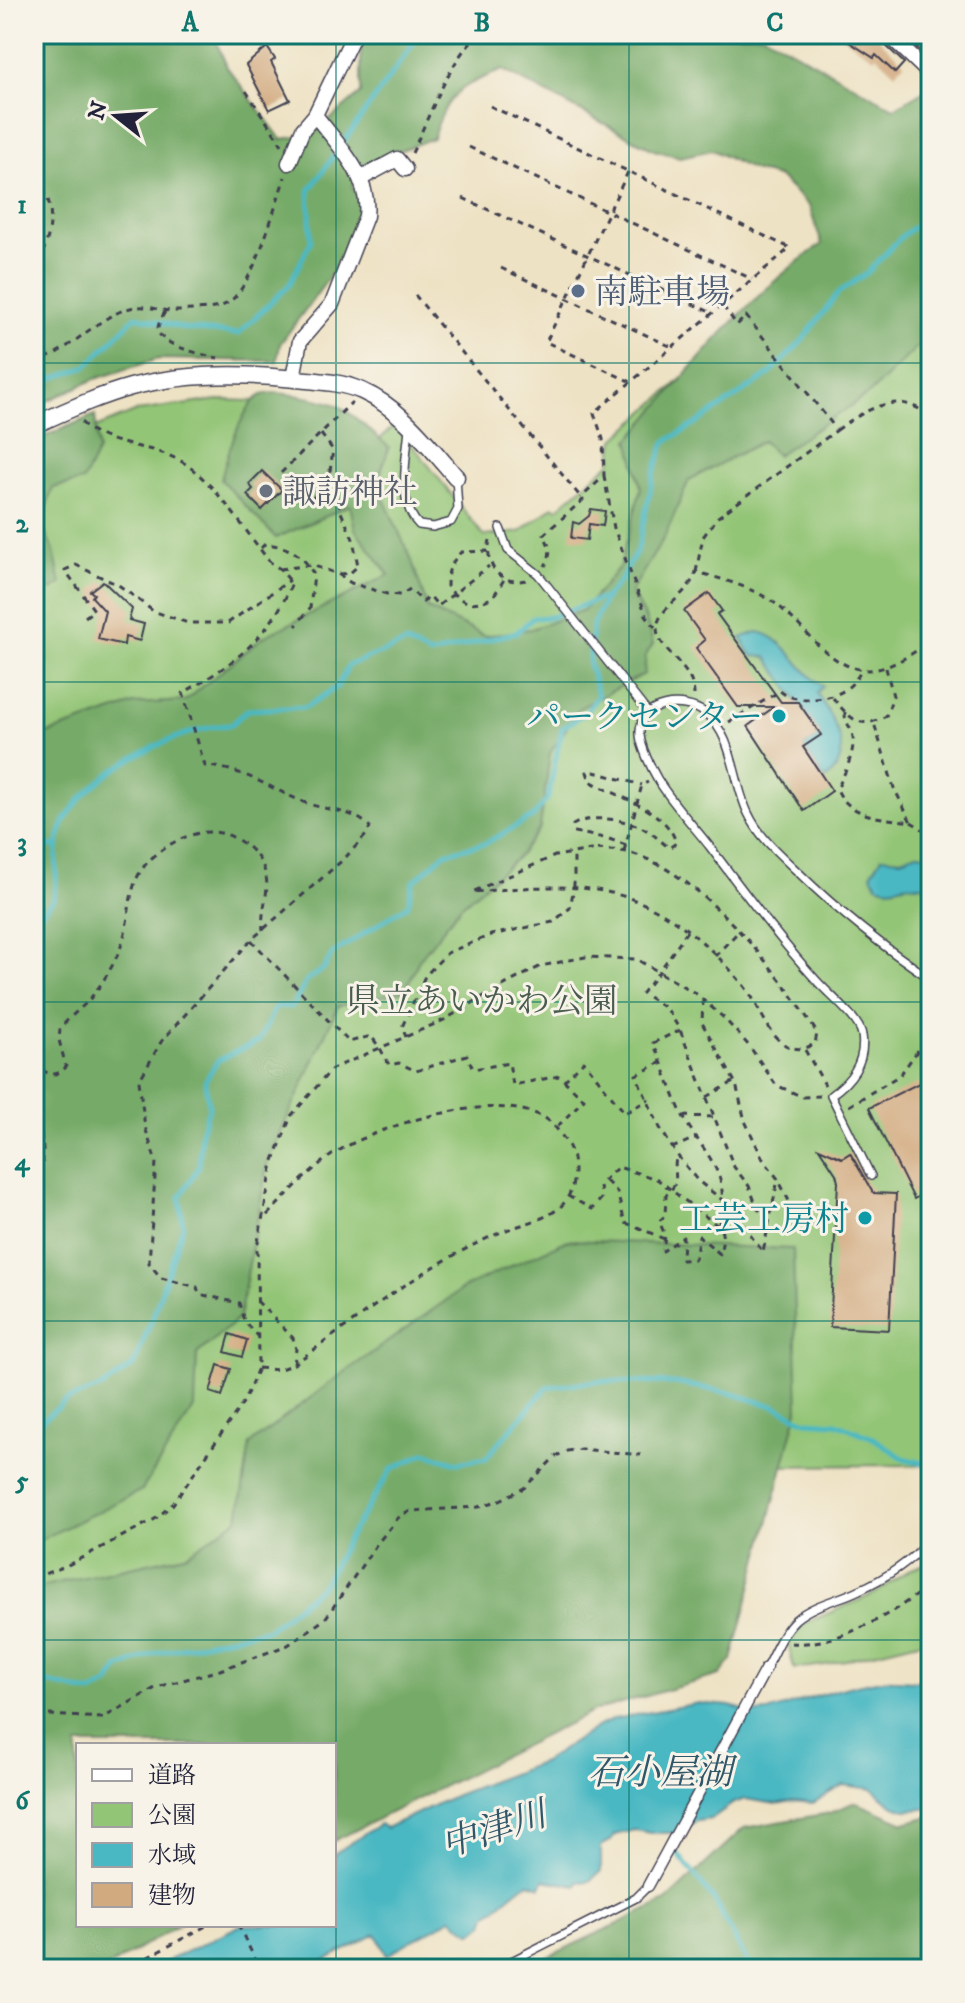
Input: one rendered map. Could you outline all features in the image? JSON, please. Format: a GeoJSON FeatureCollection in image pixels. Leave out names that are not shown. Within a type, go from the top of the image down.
{"type":"FeatureCollection","features":[{"type":"Feature","properties":{"kind":"street"},"geometry":{"type":"LineString","coordinates":[[289,163],[303,129],[315,115],[354,34]]}},
{"type":"Feature","properties":{"kind":"street"},"geometry":{"type":"LineString","coordinates":[[888,34],[931,75]]}},
{"type":"Feature","properties":{"kind":"street"},"geometry":{"type":"LineString","coordinates":[[293,378],[300,341],[332,304],[366,216],[365,189],[360,179],[315,115]]}},
{"type":"Feature","properties":{"kind":"street"},"geometry":{"type":"LineString","coordinates":[[360,179],[397,159],[402,166]]}},
{"type":"Feature","properties":{"kind":"street"},"geometry":{"type":"LineString","coordinates":[[34,425],[148,383],[193,376],[293,378],[342,385],[363,392],[409,422],[456,477]]}},
{"type":"Feature","properties":{"kind":"street"},"geometry":{"type":"LineString","coordinates":[[648,1886],[766,1668]]}},
{"type":"Feature","properties":{"kind":"lane"},"geometry":{"type":"LineString","coordinates":[[409,422],[407,507],[419,525],[433,527],[451,522],[458,509],[456,477]]}},
{"type":"Feature","properties":{"kind":"lane"},"geometry":{"type":"LineString","coordinates":[[500,528],[508,550],[538,574],[648,713]]}},
{"type":"Feature","properties":{"kind":"lane"},"geometry":{"type":"LineString","coordinates":[[34,608],[38,647],[34,658]]}},
{"type":"Feature","properties":{"kind":"lane"},"geometry":{"type":"LineString","coordinates":[[871,1176],[831,1095],[856,1072],[862,1052],[862,1032],[852,1017],[789,950],[657,779],[641,741],[640,727],[648,713],[678,704],[694,706],[708,715],[721,732],[747,812],[768,843],[835,908],[931,979]]}},
{"type":"Feature","properties":{"kind":"lane"},"geometry":{"type":"LineString","coordinates":[[766,1668],[786,1630],[801,1616],[861,1590],[904,1565],[931,1539]]}},
{"type":"Feature","properties":{"kind":"lane"},"geometry":{"type":"LineString","coordinates":[[496,1969],[636,1898],[648,1886]]}},
{"type":"Feature","properties":{"kind":"path"},"geometry":{"type":"LineString","coordinates":[[402,166],[457,60],[469,42],[482,34]]}},
{"type":"Feature","properties":{"kind":"path"},"geometry":{"type":"LineString","coordinates":[[34,362],[47,359],[125,309],[146,305],[165,312],[219,307],[229,302],[247,283],[289,163],[282,145],[246,91]]}},
{"type":"Feature","properties":{"kind":"path"},"geometry":{"type":"LineString","coordinates":[[490,106],[790,248],[594,413],[603,439],[604,476],[614,528],[646,615],[656,627],[658,639],[694,685],[694,706]]}},
{"type":"Feature","properties":{"kind":"path"},"geometry":{"type":"LineString","coordinates":[[469,147],[752,280]]}},
{"type":"Feature","properties":{"kind":"path"},"geometry":{"type":"LineString","coordinates":[[628,172],[546,342],[631,382]]}},
{"type":"Feature","properties":{"kind":"path"},"geometry":{"type":"LineString","coordinates":[[34,181],[43,187],[49,197],[50,225],[49,240],[34,270]]}},
{"type":"Feature","properties":{"kind":"path"},"geometry":{"type":"LineString","coordinates":[[463,198],[712,313]]}},
{"type":"Feature","properties":{"kind":"path"},"geometry":{"type":"LineString","coordinates":[[501,268],[672,347]]}},
{"type":"Feature","properties":{"kind":"path"},"geometry":{"type":"LineString","coordinates":[[415,295],[581,498]]}},
{"type":"Feature","properties":{"kind":"path"},"geometry":{"type":"LineString","coordinates":[[722,305],[737,325],[746,316],[837,430]]}},
{"type":"Feature","properties":{"kind":"path"},"geometry":{"type":"LineString","coordinates":[[165,312],[158,325],[163,337],[190,351],[222,360],[230,376]]}},
{"type":"Feature","properties":{"kind":"path"},"geometry":{"type":"LineString","coordinates":[[281,473],[363,392]]}},
{"type":"Feature","properties":{"kind":"path"},"geometry":{"type":"LineString","coordinates":[[656,627],[662,613],[693,584],[703,537],[718,517],[861,413],[896,402],[915,407],[931,418]]}},
{"type":"Feature","properties":{"kind":"path"},"geometry":{"type":"LineString","coordinates":[[75,408],[82,423],[95,434],[165,454],[184,463],[204,480],[270,562],[292,583],[281,609],[257,641],[211,677],[183,693],[205,766],[224,767],[261,780],[306,803],[361,817],[370,827],[345,858],[251,940],[161,1042],[139,1081],[145,1127],[156,1162],[149,1263],[161,1278],[197,1287],[199,1294],[239,1303],[244,1321],[258,1337]]}},
{"type":"Feature","properties":{"kind":"path"},"geometry":{"type":"LineString","coordinates":[[313,498],[323,488],[330,471],[333,450],[321,434]]}},
{"type":"Feature","properties":{"kind":"path"},"geometry":{"type":"LineString","coordinates":[[330,471],[341,512],[353,539],[358,566],[350,573],[338,574]]}},
{"type":"Feature","properties":{"kind":"path"},"geometry":{"type":"LineString","coordinates":[[491,536],[488,551],[490,565],[497,575],[521,581],[538,574],[550,553],[543,535],[583,500],[581,498],[604,476]]}},
{"type":"Feature","properties":{"kind":"path"},"geometry":{"type":"LineString","coordinates":[[259,549],[265,544],[291,549],[309,565],[314,575],[310,608],[296,626]]}},
{"type":"Feature","properties":{"kind":"path"},"geometry":{"type":"LineString","coordinates":[[488,551],[461,552],[451,563],[447,586],[462,602],[484,602],[493,597],[505,578]]}},
{"type":"Feature","properties":{"kind":"path"},"geometry":{"type":"LineString","coordinates":[[85,617],[94,610],[65,570],[76,565],[120,586],[153,611],[188,623],[228,623],[290,580]]}},
{"type":"Feature","properties":{"kind":"path"},"geometry":{"type":"LineString","coordinates":[[280,569],[309,565],[387,594],[401,595],[410,589],[423,602],[430,596],[438,606],[490,565]]}},
{"type":"Feature","properties":{"kind":"path"},"geometry":{"type":"LineString","coordinates":[[696,572],[741,586],[777,604],[841,664],[862,669],[886,667],[931,641]]}},
{"type":"Feature","properties":{"kind":"path"},"geometry":{"type":"LineString","coordinates":[[833,698],[858,722],[874,723],[886,716],[893,696],[886,667]]}},
{"type":"Feature","properties":{"kind":"path"},"geometry":{"type":"LineString","coordinates":[[721,732],[728,722],[780,691],[785,696],[796,698],[833,698],[849,687],[862,669]]}},
{"type":"Feature","properties":{"kind":"path"},"geometry":{"type":"LineString","coordinates":[[845,712],[844,722],[853,733],[853,740],[838,794],[856,811],[911,822],[931,834]]}},
{"type":"Feature","properties":{"kind":"path"},"geometry":{"type":"LineString","coordinates":[[874,723],[894,788],[911,822]]}},
{"type":"Feature","properties":{"kind":"path"},"geometry":{"type":"LineString","coordinates":[[626,845],[574,832],[573,825],[578,821],[596,819],[632,824],[644,828],[669,848],[676,843],[658,815],[590,781],[587,772],[642,785],[657,779]]}},
{"type":"Feature","properties":{"kind":"path"},"geometry":{"type":"LineString","coordinates":[[624,851],[642,785]]}},
{"type":"Feature","properties":{"kind":"path"},"geometry":{"type":"LineString","coordinates":[[34,1061],[44,1073],[51,1075],[66,1067],[59,1040],[60,1029],[87,1002],[116,957],[124,938],[140,871],[160,852],[184,837],[212,832],[236,839],[257,854],[268,887],[267,903],[261,919],[263,930]]}},
{"type":"Feature","properties":{"kind":"path"},"geometry":{"type":"LineString","coordinates":[[597,849],[624,851],[660,865],[708,900],[739,931],[799,1003],[817,1033],[815,1044],[805,1050],[794,1049],[780,1042],[748,991],[715,956],[654,907],[602,889],[547,885],[472,892],[498,878],[574,852],[597,849]]}},
{"type":"Feature","properties":{"kind":"path"},"geometry":{"type":"LineString","coordinates":[[406,1037],[402,1027],[425,976],[447,953],[491,935],[553,922],[570,908],[574,887],[574,852]]}},
{"type":"Feature","properties":{"kind":"path"},"geometry":{"type":"LineString","coordinates":[[687,931],[642,993],[667,1009],[680,1030],[734,1167],[749,1186],[757,1207],[769,1225]]}},
{"type":"Feature","properties":{"kind":"path"},"geometry":{"type":"LineString","coordinates":[[715,956],[739,931]]}},
{"type":"Feature","properties":{"kind":"path"},"geometry":{"type":"LineString","coordinates":[[251,940],[349,1042],[371,1036],[389,1065],[399,1063],[416,1071],[467,1055],[473,1069],[509,1063],[513,1085],[559,1076],[584,1099],[556,1128]]}},
{"type":"Feature","properties":{"kind":"path"},"geometry":{"type":"LineString","coordinates":[[34,1578],[70,1564],[155,1519],[173,1504],[244,1401],[258,1368],[257,1247],[273,1163],[291,1116],[332,1069],[444,1020],[541,966],[585,957],[636,959],[703,1000],[750,1047],[776,1085],[803,1097],[831,1095],[805,1050]]}},
{"type":"Feature","properties":{"kind":"path"},"geometry":{"type":"LineString","coordinates":[[703,1000],[702,1023],[735,1081],[745,1121],[763,1159],[778,1179],[791,1205]]}},
{"type":"Feature","properties":{"kind":"path"},"geometry":{"type":"LineString","coordinates":[[680,1030],[653,1043],[683,1116],[708,1152],[723,1190],[724,1202],[718,1226]]}},
{"type":"Feature","properties":{"kind":"path"},"geometry":{"type":"LineString","coordinates":[[839,1112],[900,1075],[931,1032]]}},
{"type":"Feature","properties":{"kind":"path"},"geometry":{"type":"LineString","coordinates":[[564,1081],[584,1061],[625,1113],[649,1099]]}},
{"type":"Feature","properties":{"kind":"path"},"geometry":{"type":"LineString","coordinates":[[662,1062],[636,1075],[660,1128],[697,1180],[724,1202],[763,1252],[778,1179]]}},
{"type":"Feature","properties":{"kind":"path"},"geometry":{"type":"LineString","coordinates":[[705,1098],[735,1081]]}},
{"type":"Feature","properties":{"kind":"path"},"geometry":{"type":"LineString","coordinates":[[258,1368],[278,1370],[294,1364],[403,1287],[472,1245],[522,1223],[548,1216],[566,1202],[574,1177],[573,1155],[556,1128],[541,1115],[511,1107],[459,1111],[396,1124],[338,1151],[262,1220]]}},
{"type":"Feature","properties":{"kind":"path"},"geometry":{"type":"LineString","coordinates":[[34,1111],[41,1131],[45,1160],[40,1180],[34,1178]]}},
{"type":"Feature","properties":{"kind":"path"},"geometry":{"type":"LineString","coordinates":[[683,1116],[713,1117]]}},
{"type":"Feature","properties":{"kind":"path"},"geometry":{"type":"LineString","coordinates":[[672,1148],[698,1137]]}},
{"type":"Feature","properties":{"kind":"path"},"geometry":{"type":"LineString","coordinates":[[568,1196],[592,1209],[601,1199],[600,1184],[618,1167],[657,1179],[672,1190],[718,1226],[723,1239],[720,1254],[699,1236],[695,1259],[682,1260],[683,1237],[663,1251],[665,1239],[659,1221],[665,1216],[666,1195],[672,1190],[677,1180],[674,1164],[677,1155]]}},
{"type":"Feature","properties":{"kind":"path"},"geometry":{"type":"LineString","coordinates":[[605,1180],[617,1192],[625,1223],[665,1239]]}},
{"type":"Feature","properties":{"kind":"path"},"geometry":{"type":"LineString","coordinates":[[257,1301],[293,1338],[296,1349],[294,1364]]}},
{"type":"Feature","properties":{"kind":"path"},"geometry":{"type":"LineString","coordinates":[[49,1715],[103,1718],[157,1687],[220,1670],[288,1645],[325,1619],[376,1545],[398,1518],[410,1511],[479,1507],[500,1500],[524,1488],[556,1456],[567,1451],[581,1449],[641,1455]]}},
{"type":"Feature","properties":{"kind":"path"},"geometry":{"type":"LineString","coordinates":[[780,1641],[803,1644],[826,1642],[898,1609],[931,1583]]}},
{"type":"Feature","properties":{"kind":"path"},"geometry":{"type":"LineString","coordinates":[[126,1969],[204,1927]]}},
{"type":"Feature","properties":{"kind":"path"},"geometry":{"type":"LineString","coordinates":[[239,1927],[260,1969]]}},
{"type":"Feature","properties":{"kind":"green space"},"geometry":{"type":"Polygon","coordinates":[[[34,34],[213,34],[227,67],[281,139],[312,135],[361,93],[361,34],[763,34],[894,108],[923,91],[931,99],[931,347],[917,347],[870,393],[777,455],[763,441],[689,480],[665,536],[631,592],[646,620],[653,644],[646,655],[644,674],[580,708],[550,753],[540,828],[518,857],[461,906],[419,960],[405,991],[338,1006],[268,1161],[239,1318],[197,1354],[195,1406],[142,1490],[34,1543],[34,738],[134,704],[185,701],[263,637],[389,575],[355,529],[350,505],[276,538],[221,480],[241,422],[253,402],[266,394],[296,395],[334,404],[389,447],[377,484],[410,556],[428,609],[485,636],[531,629],[584,610],[620,566],[641,488],[629,440],[743,311],[822,244],[809,206],[780,178],[753,170],[712,150],[680,157],[654,150],[503,70],[457,93],[444,111],[433,138],[368,163],[352,186],[361,204],[342,260],[280,344],[277,361],[158,359],[95,379],[34,407],[34,34]]]}},
{"type":"Feature","properties":{"kind":"green space","name":"県立あいかわ公園"},"geometry":{"type":"Polygon","coordinates":[[[833,242],[931,279],[931,1465],[762,1466],[34,1761],[34,453],[137,411],[218,400],[317,403],[297,518],[396,424],[484,536],[520,532],[554,506],[557,509],[611,462],[615,439],[833,242]]]}},
{"type":"Feature","properties":{"kind":"green space"},"geometry":{"type":"Polygon","coordinates":[[[95,415],[98,451],[83,481],[53,488],[43,516],[43,528],[54,551],[61,584],[51,590],[45,588],[34,569],[34,441],[95,415]]]}},
{"type":"Feature","properties":{"kind":"green space"},"geometry":{"type":"Polygon","coordinates":[[[568,1240],[793,1249],[798,1410],[732,1660],[720,1675],[594,1711],[336,1840],[336,1743],[76,1743],[76,1927],[176,1927],[105,1969],[34,1969],[34,1588],[185,1555],[238,1519],[250,1444],[465,1287],[568,1240]]]}},
{"type":"Feature","properties":{"kind":"green space"},"geometry":{"type":"Polygon","coordinates":[[[931,1562],[931,1639],[825,1665],[794,1669],[788,1643],[803,1624],[874,1594],[911,1569],[931,1562]]]}},
{"type":"Feature","properties":{"kind":"green space"},"geometry":{"type":"Polygon","coordinates":[[[855,1802],[904,1823],[931,1816],[931,1969],[522,1969],[666,1901],[744,1828],[830,1813],[855,1802]]]}},
{"type":"Feature","properties":{"kind":"water"},"geometry":{"type":"Polygon","coordinates":[[[757,632],[776,640],[823,686],[817,693],[835,726],[841,749],[835,770],[825,780],[803,747],[820,735],[767,657],[752,656],[741,638],[757,632]]]}},
{"type":"Feature","properties":{"kind":"water"},"geometry":{"type":"Polygon","coordinates":[[[917,853],[931,859],[931,909],[926,903],[928,891],[924,885],[885,887],[877,885],[871,874],[882,857],[901,859],[917,853]]]}},
{"type":"Feature","properties":{"kind":"water","name":"石小屋湖"},"geometry":{"type":"Polygon","coordinates":[[[931,1678],[931,1806],[925,1809],[905,1810],[894,1806],[872,1789],[843,1785],[813,1803],[792,1801],[776,1804],[745,1799],[711,1819],[697,1821],[675,1833],[635,1830],[614,1835],[612,1840],[601,1846],[601,1871],[590,1881],[578,1882],[577,1886],[544,1880],[541,1887],[528,1883],[487,1915],[484,1924],[472,1933],[451,1918],[387,1956],[376,1934],[308,1969],[158,1969],[171,1959],[237,1927],[336,1927],[336,1853],[380,1824],[386,1828],[456,1795],[543,1762],[614,1719],[699,1703],[756,1713],[768,1712],[867,1683],[931,1678]]]}},
{"type":"Feature","properties":{"kind":"building"},"geometry":{"type":"Polygon","coordinates":[[[837,34],[878,34],[881,41],[904,63],[895,73],[876,55],[874,58],[837,34]]]}},
{"type":"Feature","properties":{"kind":"building"},"geometry":{"type":"Polygon","coordinates":[[[902,34],[923,34],[931,43],[931,61],[902,34]]]}},
{"type":"Feature","properties":{"kind":"building"},"geometry":{"type":"Polygon","coordinates":[[[267,47],[275,59],[271,62],[290,100],[269,110],[246,65],[267,47]]]}},
{"type":"Feature","properties":{"kind":"building"},"geometry":{"type":"Polygon","coordinates":[[[262,471],[282,490],[262,510],[247,495],[253,489],[249,484],[262,471]]]}},
{"type":"Feature","properties":{"kind":"building"},"geometry":{"type":"Polygon","coordinates":[[[591,509],[605,511],[603,526],[589,524],[587,540],[571,538],[573,522],[579,524],[589,516],[591,509]]]}},
{"type":"Feature","properties":{"kind":"building"},"geometry":{"type":"Polygon","coordinates":[[[103,581],[132,609],[129,620],[144,624],[140,641],[125,637],[124,645],[98,639],[105,611],[90,591],[103,581]]]}},
{"type":"Feature","properties":{"kind":"building","name":"パークセンター"},"geometry":{"type":"Polygon","coordinates":[[[709,593],[722,611],[717,614],[781,702],[798,702],[821,735],[803,747],[832,791],[804,811],[748,726],[774,707],[738,707],[696,648],[705,640],[684,611],[709,593]]]}},
{"type":"Feature","properties":{"kind":"building"},"geometry":{"type":"Polygon","coordinates":[[[919,1083],[927,1100],[931,1098],[931,1190],[914,1199],[869,1108],[919,1083]]]}},
{"type":"Feature","properties":{"kind":"building","name":"工芸工房村"},"geometry":{"type":"Polygon","coordinates":[[[819,1148],[842,1158],[850,1153],[873,1193],[896,1194],[889,1330],[830,1327],[838,1182],[819,1148]]]}},
{"type":"Feature","properties":{"kind":"building"},"geometry":{"type":"Polygon","coordinates":[[[230,1334],[247,1340],[242,1357],[225,1352],[230,1334]]]}},
{"type":"Feature","properties":{"kind":"building"},"geometry":{"type":"Polygon","coordinates":[[[218,1365],[231,1369],[222,1396],[210,1392],[218,1365]]]}},
{"type":"Feature","properties":{"kind":"waterway"},"geometry":{"type":"LineString","coordinates":[[34,385],[86,367],[136,316],[187,329],[238,334],[289,285],[311,241],[309,191],[420,34]]}},
{"type":"Feature","properties":{"kind":"waterway"},"geometry":{"type":"LineString","coordinates":[[34,1427],[67,1400],[103,1387],[134,1365],[183,1226],[180,1197],[199,1166],[201,1132],[209,1108],[205,1081],[217,1061],[259,1041],[276,1006],[292,1007],[308,979],[324,969],[332,954],[408,905],[413,882],[445,853],[486,843],[534,816],[548,798],[562,728],[586,713],[598,695],[589,664],[593,624],[606,597],[621,580],[638,548],[654,473],[665,442],[771,373],[801,342],[839,292],[867,273],[903,235],[931,215]]}},
{"type":"Feature","properties":{"kind":"waterway"},"geometry":{"type":"LineString","coordinates":[[34,920],[54,897],[59,836],[68,815],[84,795],[130,760],[183,735],[231,725],[247,710],[306,707],[337,687],[349,665],[407,643],[430,655],[517,632],[533,618],[551,617],[606,597]]}},
{"type":"Feature","properties":{"kind":"waterway"},"geometry":{"type":"LineString","coordinates":[[34,848],[58,845]]}},
{"type":"Feature","properties":{"kind":"waterway"},"geometry":{"type":"LineString","coordinates":[[34,1680],[92,1693],[108,1684],[119,1668],[153,1654],[269,1629],[324,1584],[351,1533],[392,1469],[425,1453],[457,1463],[486,1458],[547,1387],[599,1381],[674,1383],[726,1392],[774,1406],[806,1421],[836,1423],[873,1438],[903,1458],[931,1465]]}},
{"type":"Feature","properties":{"kind":"waterway"},"geometry":{"type":"LineString","coordinates":[[672,1841],[677,1853],[715,1901],[751,1969]]}},
{"type":"Feature","properties":{"kind":"place","name":"南駐車場"},"geometry":{"type":"Point","coordinates":[578,291]}},
{"type":"Feature","properties":{"kind":"place","name":"諏訪神社"},"geometry":{"type":"Point","coordinates":[266,491]}},
{"type":"Feature","properties":{"kind":"place","name":"パークセンター"},"geometry":{"type":"Point","coordinates":[779,716]}},
{"type":"Feature","properties":{"kind":"place","name":"工芸工房村"},"geometry":{"type":"Point","coordinates":[865,1218]}},
{"type":"Feature","properties":{"kind":"water label","name":"中津川"},"geometry":{"type":"Point","coordinates":[493,1828]}}]}
